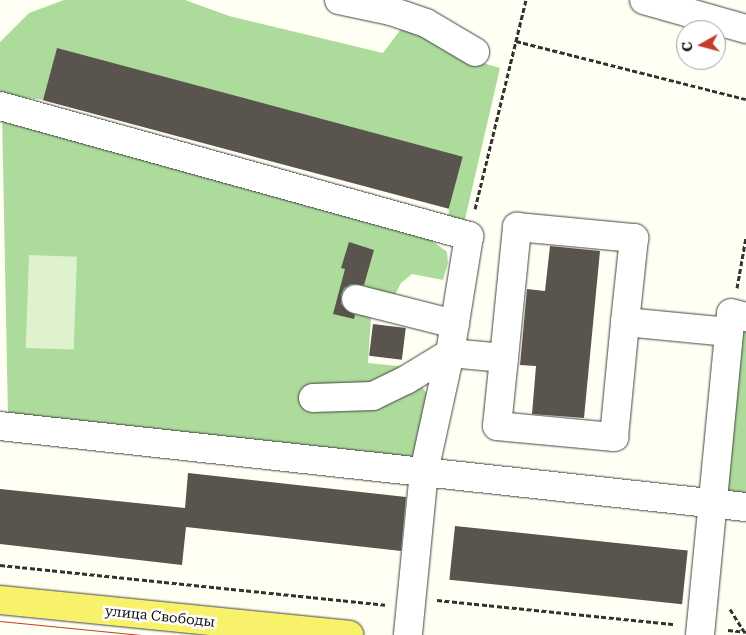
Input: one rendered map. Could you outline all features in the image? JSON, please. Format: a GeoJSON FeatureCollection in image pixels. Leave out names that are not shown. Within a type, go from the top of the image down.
{"type":"FeatureCollection","features":[{"type":"Feature","properties":{"kind":"main road","name":"улица Свободы"},"geometry":{"type":"LineString","coordinates":[[0,600],[320,634],[349,635]]}},
{"type":"Feature","properties":{"kind":"lane"},"geometry":{"type":"LineString","coordinates":[[339,0],[391,11],[426,23],[475,52]]}},
{"type":"Feature","properties":{"kind":"lane"},"geometry":{"type":"LineString","coordinates":[[644,0],[746,29]]}},
{"type":"Feature","properties":{"kind":"lane"},"geometry":{"type":"LineString","coordinates":[[0,106],[469,236],[450,353],[424,471],[408,635]]}},
{"type":"Feature","properties":{"kind":"lane"},"geometry":{"type":"LineString","coordinates":[[517,227],[634,238],[625,322],[614,437],[497,426],[517,227]]}},
{"type":"Feature","properties":{"kind":"lane"},"geometry":{"type":"LineString","coordinates":[[356,299],[455,324]]}},
{"type":"Feature","properties":{"kind":"lane"},"geometry":{"type":"LineString","coordinates":[[625,322],[736,321],[713,504],[701,629]]}},
{"type":"Feature","properties":{"kind":"lane"},"geometry":{"type":"LineString","coordinates":[[313,398],[373,396],[406,380],[450,353],[504,358]]}},
{"type":"Feature","properties":{"kind":"lane"},"geometry":{"type":"LineString","coordinates":[[0,426],[424,471],[746,508]]}},
{"type":"Feature","properties":{"kind":"path"},"geometry":{"type":"LineString","coordinates":[[469,236],[526,0]]}},
{"type":"Feature","properties":{"kind":"path"},"geometry":{"type":"LineString","coordinates":[[516,41],[746,99]]}},
{"type":"Feature","properties":{"kind":"path"},"geometry":{"type":"LineString","coordinates":[[736,321],[746,237]]}},
{"type":"Feature","properties":{"kind":"path"},"geometry":{"type":"LineString","coordinates":[[0,565],[411,608],[439,600],[701,629],[746,632]]}},
{"type":"Feature","properties":{"kind":"green space"},"geometry":{"type":"Polygon","coordinates":[[[64,0],[185,0],[229,16],[383,53],[404,25],[473,60],[500,68],[463,228],[448,224],[449,208],[57,49],[44,100],[0,95],[0,42],[29,13],[64,0]]]}},
{"type":"Feature","properties":{"kind":"green space"},"geometry":{"type":"Polygon","coordinates":[[[2,113],[422,233],[447,252],[448,263],[443,280],[412,274],[401,283],[396,293],[371,318],[368,363],[408,367],[427,394],[414,461],[8,418],[2,113]]]}},
{"type":"Feature","properties":{"kind":"green space"},"geometry":{"type":"Polygon","coordinates":[[[29,255],[77,257],[74,350],[26,348],[29,255]]]}},
{"type":"Feature","properties":{"kind":"green space"},"geometry":{"type":"Polygon","coordinates":[[[740,323],[746,325],[746,497],[723,495],[740,323]]]}},
{"type":"Feature","properties":{"kind":"building"},"geometry":{"type":"Polygon","coordinates":[[[57,48],[463,157],[449,209],[43,100],[57,48]]]}},
{"type":"Feature","properties":{"kind":"building"},"geometry":{"type":"Polygon","coordinates":[[[349,242],[374,250],[364,285],[351,284],[344,288],[341,295],[341,304],[346,310],[355,315],[354,319],[333,314],[345,269],[341,268],[349,242]]]}},
{"type":"Feature","properties":{"kind":"building"},"geometry":{"type":"Polygon","coordinates":[[[550,246],[600,251],[584,418],[532,414],[536,366],[520,365],[527,289],[545,291],[550,246]]]}},
{"type":"Feature","properties":{"kind":"building"},"geometry":{"type":"Polygon","coordinates":[[[373,324],[406,328],[402,360],[369,356],[373,324]]]}},
{"type":"Feature","properties":{"kind":"building"},"geometry":{"type":"Polygon","coordinates":[[[188,473],[406,497],[401,551],[186,527],[182,565],[0,544],[0,489],[185,508],[188,473]]]}},
{"type":"Feature","properties":{"kind":"building"},"geometry":{"type":"Polygon","coordinates":[[[455,526],[688,550],[682,604],[449,580],[455,526]]]}},
{"type":"Feature","properties":{"kind":"tram line"},"geometry":{"type":"LineString","coordinates":[[0,621],[141,635]]}}]}
